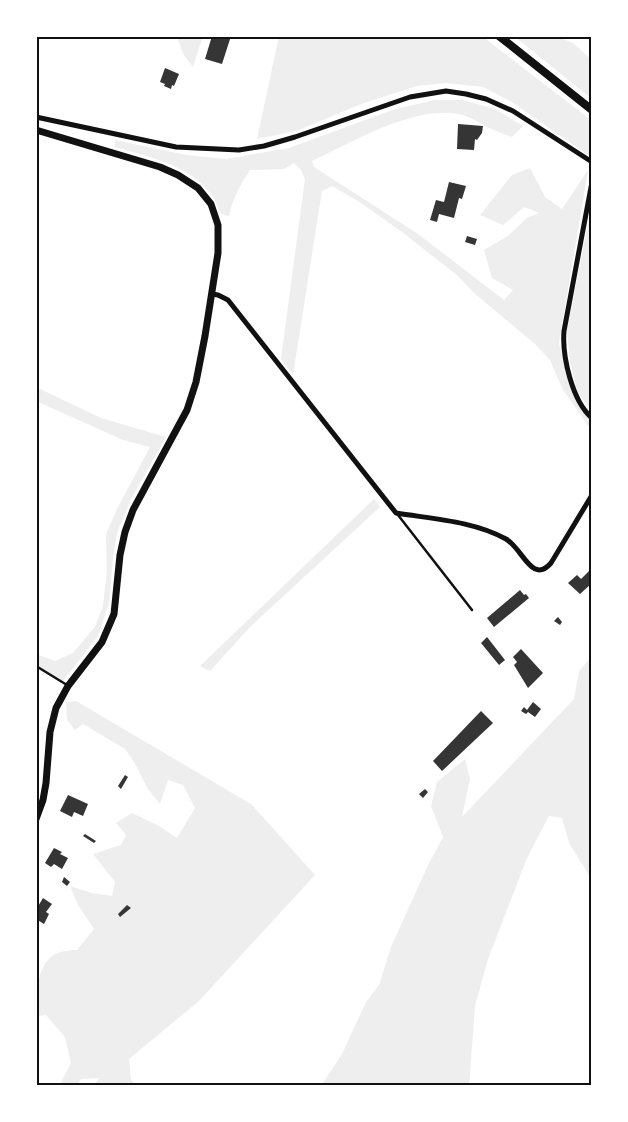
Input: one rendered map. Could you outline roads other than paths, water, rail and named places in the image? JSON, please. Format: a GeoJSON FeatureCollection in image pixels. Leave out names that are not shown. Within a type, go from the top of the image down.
{"type":"FeatureCollection","features":[{"type":"Feature","properties":{"kind":"main road"},"geometry":{"type":"LineString","coordinates":[[499,36],[592,110]]}},
{"type":"Feature","properties":{"kind":"street"},"geometry":{"type":"LineString","coordinates":[[36,117],[176,147],[239,150],[264,146],[295,137],[410,97],[446,91],[486,99],[513,110],[592,162]]}},
{"type":"Feature","properties":{"kind":"street"},"geometry":{"type":"LineString","coordinates":[[36,130],[160,167],[178,175],[198,188],[211,204],[218,225],[218,253],[196,382],[186,410],[132,510],[120,555],[114,614],[102,642],[68,686],[56,708],[53,719],[46,783],[36,819]]}},
{"type":"Feature","properties":{"kind":"street"},"geometry":{"type":"LineString","coordinates":[[592,182],[563,344],[574,390],[583,409],[592,418]]}},
{"type":"Feature","properties":{"kind":"street"},"geometry":{"type":"LineString","coordinates":[[212,294],[228,300],[396,512],[467,524],[491,532],[508,540],[531,566],[540,572],[545,570],[551,563],[592,496]]}},
{"type":"Feature","properties":{"kind":"lane"},"geometry":{"type":"LineString","coordinates":[[396,512],[472,610]]}},
{"type":"Feature","properties":{"kind":"lane"},"geometry":{"type":"LineString","coordinates":[[36,666],[68,686]]}}]}
